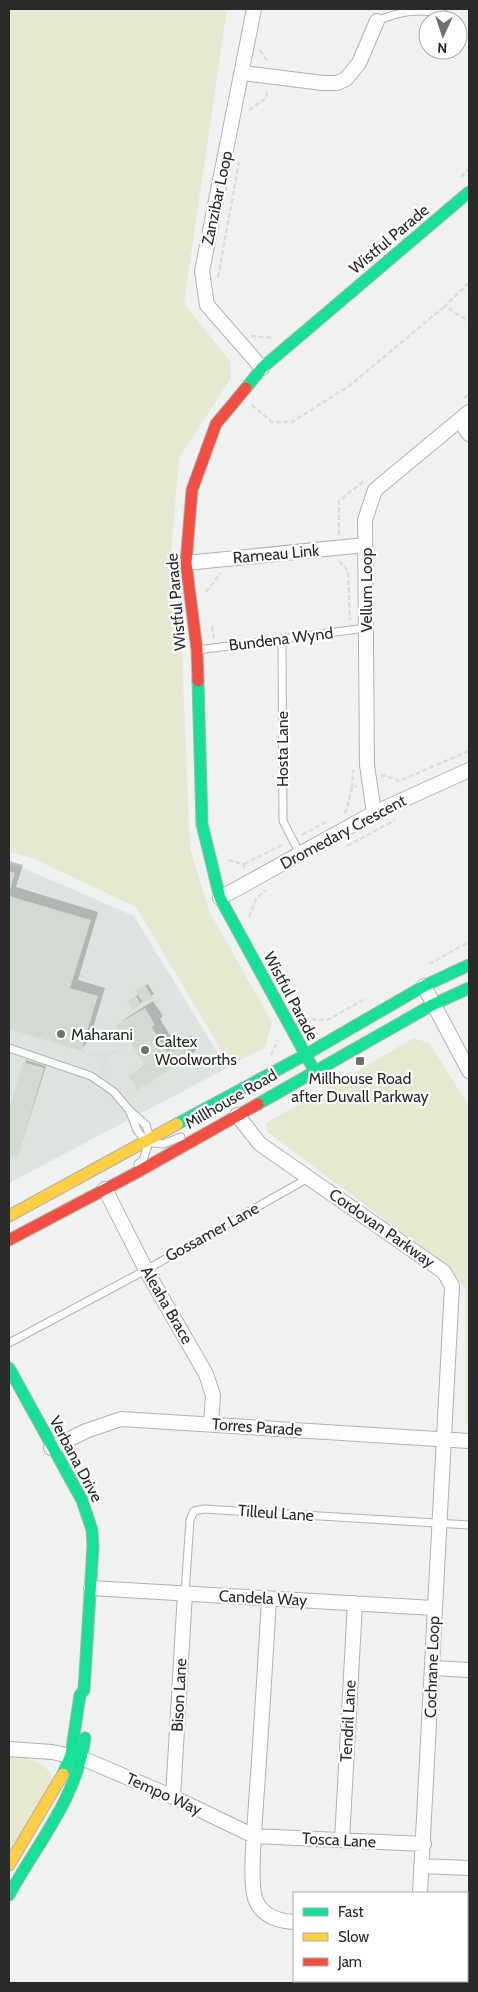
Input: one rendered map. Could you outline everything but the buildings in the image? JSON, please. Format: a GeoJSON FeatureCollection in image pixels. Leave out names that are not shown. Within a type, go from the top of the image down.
{"type":"FeatureCollection","features":[{"type":"Feature","properties":{"kind":"street","name":"Zanzibar Loop"},"geometry":{"type":"LineString","coordinates":[[254,9],[202,271],[207,305],[262,368]]}},
{"type":"Feature","properties":{"kind":"street"},"geometry":{"type":"LineString","coordinates":[[243,72],[323,83],[336,83],[346,79],[359,63],[377,21]]}},
{"type":"Feature","properties":{"kind":"street","name":"Wistful Parade"},"geometry":{"type":"LineString","coordinates":[[314,1070],[304,1055],[220,898],[202,824],[197,650],[186,562],[192,490],[216,424],[262,368],[469,192]]}},
{"type":"Feature","properties":{"kind":"street"},"geometry":{"type":"LineString","coordinates":[[463,411],[469,434]]}},
{"type":"Feature","properties":{"kind":"street","name":"Vellum Loop"},"geometry":{"type":"LineString","coordinates":[[374,812],[367,765],[365,520],[375,490],[463,411]]}},
{"type":"Feature","properties":{"kind":"street","name":"Rameau Link"},"geometry":{"type":"LineString","coordinates":[[186,562],[339,554],[365,545]]}},
{"type":"Feature","properties":{"kind":"street","name":"Dromedary Crescent"},"geometry":{"type":"LineString","coordinates":[[220,898],[374,812],[469,770]]}},
{"type":"Feature","properties":{"kind":"street","name":"Millhouse Road"},"geometry":{"type":"LineString","coordinates":[[9,1216],[304,1055],[424,986],[469,964]]}},
{"type":"Feature","properties":{"kind":"street"},"geometry":{"type":"LineString","coordinates":[[424,986],[432,1005],[469,1072]]}},
{"type":"Feature","properties":{"kind":"street","name":"Millhouse Road"},"geometry":{"type":"LineString","coordinates":[[9,1240],[127,1178],[314,1070],[432,1005],[469,988]]}},
{"type":"Feature","properties":{"kind":"street","name":"Cordovan Parkway"},"geometry":{"type":"LineString","coordinates":[[237,1115],[260,1144],[444,1272],[452,1286],[445,1440]]}},
{"type":"Feature","properties":{"kind":"street","name":"Aleaha Brace"},"geometry":{"type":"LineString","coordinates":[[105,1190],[146,1270],[206,1374],[213,1395],[211,1424]]}},
{"type":"Feature","properties":{"kind":"street","name":"Verbana Drive"},"geometry":{"type":"LineString","coordinates":[[9,1368],[51,1448],[82,1500],[88,1516],[93,1546],[84,1690],[80,1695],[75,1786],[9,1895]]}},
{"type":"Feature","properties":{"kind":"street","name":"Torres Parade"},"geometry":{"type":"LineString","coordinates":[[51,1448],[86,1431],[121,1419],[469,1441]]}},
{"type":"Feature","properties":{"kind":"street","name":"Cochrane Loop"},"geometry":{"type":"LineString","coordinates":[[420,1892],[433,1668],[434,1608],[445,1440]]}},
{"type":"Feature","properties":{"kind":"street","name":"Candela Way"},"geometry":{"type":"LineString","coordinates":[[91,1588],[434,1608]]}},
{"type":"Feature","properties":{"kind":"street","name":"Bison Lane"},"geometry":{"type":"LineString","coordinates":[[173,1797],[185,1593]]}},
{"type":"Feature","properties":{"kind":"street"},"geometry":{"type":"LineString","coordinates":[[269,1599],[254,1836],[255,1899],[261,1909],[271,1918],[293,1922]]}},
{"type":"Feature","properties":{"kind":"street","name":"Tendril Lane"},"geometry":{"type":"LineString","coordinates":[[342,1840],[355,1603]]}},
{"type":"Feature","properties":{"kind":"street"},"geometry":{"type":"LineString","coordinates":[[433,1668],[469,1670]]}},
{"type":"Feature","properties":{"kind":"street","name":"Tempo Way"},"geometry":{"type":"LineString","coordinates":[[9,1749],[78,1757],[173,1797],[254,1836]]}},
{"type":"Feature","properties":{"kind":"street","name":"Verbana Drive"},"geometry":{"type":"LineString","coordinates":[[9,1865],[59,1783],[78,1757]]}},
{"type":"Feature","properties":{"kind":"street","name":"Tosca Lane"},"geometry":{"type":"LineString","coordinates":[[254,1836],[424,1844]]}},
{"type":"Feature","properties":{"kind":"street"},"geometry":{"type":"LineString","coordinates":[[421,1866],[469,1868]]}},
{"type":"Feature","properties":{"kind":"lane"},"geometry":{"type":"LineString","coordinates":[[377,21],[410,10],[418,10]]}},
{"type":"Feature","properties":{"kind":"lane","name":"Bundena Wynd"},"geometry":{"type":"LineString","coordinates":[[197,650],[366,628]]}},
{"type":"Feature","properties":{"kind":"lane","name":"Hosta Lane"},"geometry":{"type":"LineString","coordinates":[[282,639],[283,821],[300,854]]}},
{"type":"Feature","properties":{"kind":"lane"},"geometry":{"type":"LineString","coordinates":[[9,1048],[91,1076],[114,1092],[130,1111],[137,1130],[148,1141],[163,1144],[195,1129],[213,1128]]}},
{"type":"Feature","properties":{"kind":"lane"},"geometry":{"type":"LineString","coordinates":[[127,1178],[143,1160],[148,1141]]}},
{"type":"Feature","properties":{"kind":"lane","name":"Gossamer Lane"},"geometry":{"type":"LineString","coordinates":[[9,1344],[146,1270],[310,1177]]}},
{"type":"Feature","properties":{"kind":"lane","name":"Tilleul Lane"},"geometry":{"type":"LineString","coordinates":[[185,1593],[189,1525],[194,1512],[204,1509],[441,1524]]}},
{"type":"Feature","properties":{"kind":"lane"},"geometry":{"type":"LineString","coordinates":[[441,1524],[469,1525]]}},
{"type":"Feature","properties":{"kind":"path"},"geometry":{"type":"LineString","coordinates":[[247,118],[249,108],[266,98],[271,76],[272,68],[260,51],[262,42]]}},
{"type":"Feature","properties":{"kind":"path"},"geometry":{"type":"LineString","coordinates":[[217,281],[240,156]]}},
{"type":"Feature","properties":{"kind":"path"},"geometry":{"type":"LineString","coordinates":[[456,182],[469,170]]}},
{"type":"Feature","properties":{"kind":"path"},"geometry":{"type":"LineString","coordinates":[[248,402],[272,422],[292,422],[349,386],[445,306],[469,283]]}},
{"type":"Feature","properties":{"kind":"path"},"geometry":{"type":"LineString","coordinates":[[445,306],[469,321]]}},
{"type":"Feature","properties":{"kind":"path"},"geometry":{"type":"LineString","coordinates":[[248,335],[273,338],[280,332]]}},
{"type":"Feature","properties":{"kind":"path"},"geometry":{"type":"LineString","coordinates":[[463,411],[469,394]]}},
{"type":"Feature","properties":{"kind":"path"},"geometry":{"type":"LineString","coordinates":[[339,554],[339,501],[370,476]]}},
{"type":"Feature","properties":{"kind":"path"},"geometry":{"type":"LineString","coordinates":[[204,594],[220,573],[230,572]]}},
{"type":"Feature","properties":{"kind":"path"},"geometry":{"type":"LineString","coordinates":[[210,621],[214,648]]}},
{"type":"Feature","properties":{"kind":"path"},"geometry":{"type":"LineString","coordinates":[[338,815],[346,811],[352,788],[384,775],[399,781],[469,751]]}},
{"type":"Feature","properties":{"kind":"path"},"geometry":{"type":"LineString","coordinates":[[338,850],[399,818]]}},
{"type":"Feature","properties":{"kind":"path"},"geometry":{"type":"LineString","coordinates":[[226,860],[243,864],[331,820]]}},
{"type":"Feature","properties":{"kind":"path"},"geometry":{"type":"LineString","coordinates":[[243,864],[256,899],[268,886]]}},
{"type":"Feature","properties":{"kind":"path"},"geometry":{"type":"LineString","coordinates":[[428,965],[469,942]]}},
{"type":"Feature","properties":{"kind":"path"},"geometry":{"type":"LineString","coordinates":[[288,1024],[304,1019],[328,1020],[369,997]]}},
{"type":"Feature","properties":{"kind":"path"},"geometry":{"type":"LineString","coordinates":[[106,1057],[131,1044]]}},
{"type":"Feature","properties":{"kind":"shaded area"},"geometry":{"type":"Polygon","coordinates":[[[9,864],[21,867],[134,916],[227,1068],[9,1183],[9,864]]]}},
{"type":"Feature","properties":{"kind":"green space"},"geometry":{"type":"Polygon","coordinates":[[[9,9],[227,9],[184,303],[230,361],[231,378],[179,458],[171,555],[182,652],[190,848],[209,911],[272,1022],[265,1048],[230,1065],[136,907],[32,858],[9,852],[9,9]]]}},
{"type":"Feature","properties":{"kind":"green space"},"geometry":{"type":"Polygon","coordinates":[[[414,1038],[429,1043],[469,1106],[469,1423],[465,1423],[466,1288],[426,1250],[267,1132],[266,1123],[414,1038]]]}},
{"type":"Feature","properties":{"kind":"green space"},"geometry":{"type":"Polygon","coordinates":[[[9,1756],[31,1759],[43,1765],[52,1776],[54,1783],[9,1856],[9,1756]]]}},
{"type":"Feature","properties":{"kind":"traffic: fast"},"geometry":{"type":"LineString","coordinates":[[246,388],[262,368],[469,192]]}},
{"type":"Feature","properties":{"kind":"traffic: fast"},"geometry":{"type":"LineString","coordinates":[[198,681],[202,824],[220,898],[314,1070]]}},
{"type":"Feature","properties":{"kind":"traffic: fast"},"geometry":{"type":"LineString","coordinates":[[177,1124],[305,1055],[424,986],[469,965]]}},
{"type":"Feature","properties":{"kind":"traffic: fast"},"geometry":{"type":"LineString","coordinates":[[258,1104],[432,1005],[469,988]]}},
{"type":"Feature","properties":{"kind":"traffic: fast"},"geometry":{"type":"LineString","coordinates":[[9,1368],[82,1500],[92,1530],[93,1546],[84,1690],[80,1695],[71,1755],[63,1774]]}},
{"type":"Feature","properties":{"kind":"traffic: fast"},"geometry":{"type":"LineString","coordinates":[[9,1895],[65,1801],[80,1760],[85,1738]]}},
{"type":"Feature","properties":{"kind":"traffic: slow"},"geometry":{"type":"LineString","coordinates":[[9,1216],[177,1124]]}},
{"type":"Feature","properties":{"kind":"traffic: slow"},"geometry":{"type":"LineString","coordinates":[[9,1865],[63,1774]]}},
{"type":"Feature","properties":{"kind":"traffic: jam"},"geometry":{"type":"LineString","coordinates":[[198,681],[197,650],[186,563],[192,490],[216,424],[246,388]]}},
{"type":"Feature","properties":{"kind":"traffic: jam"},"geometry":{"type":"LineString","coordinates":[[9,1240],[134,1174],[258,1104]]}},
{"type":"Feature","properties":{"kind":"place","name":"Maharani"},"geometry":{"type":"Point","coordinates":[61,1034]}},
{"type":"Feature","properties":{"kind":"place","name":"Caltex Woolworths"},"geometry":{"type":"Point","coordinates":[145,1050]}},
{"type":"Feature","properties":{"kind":"place","name":"Millhouse Road after Duvall Parkway"},"geometry":{"type":"Point","coordinates":[360,1061]}}]}
